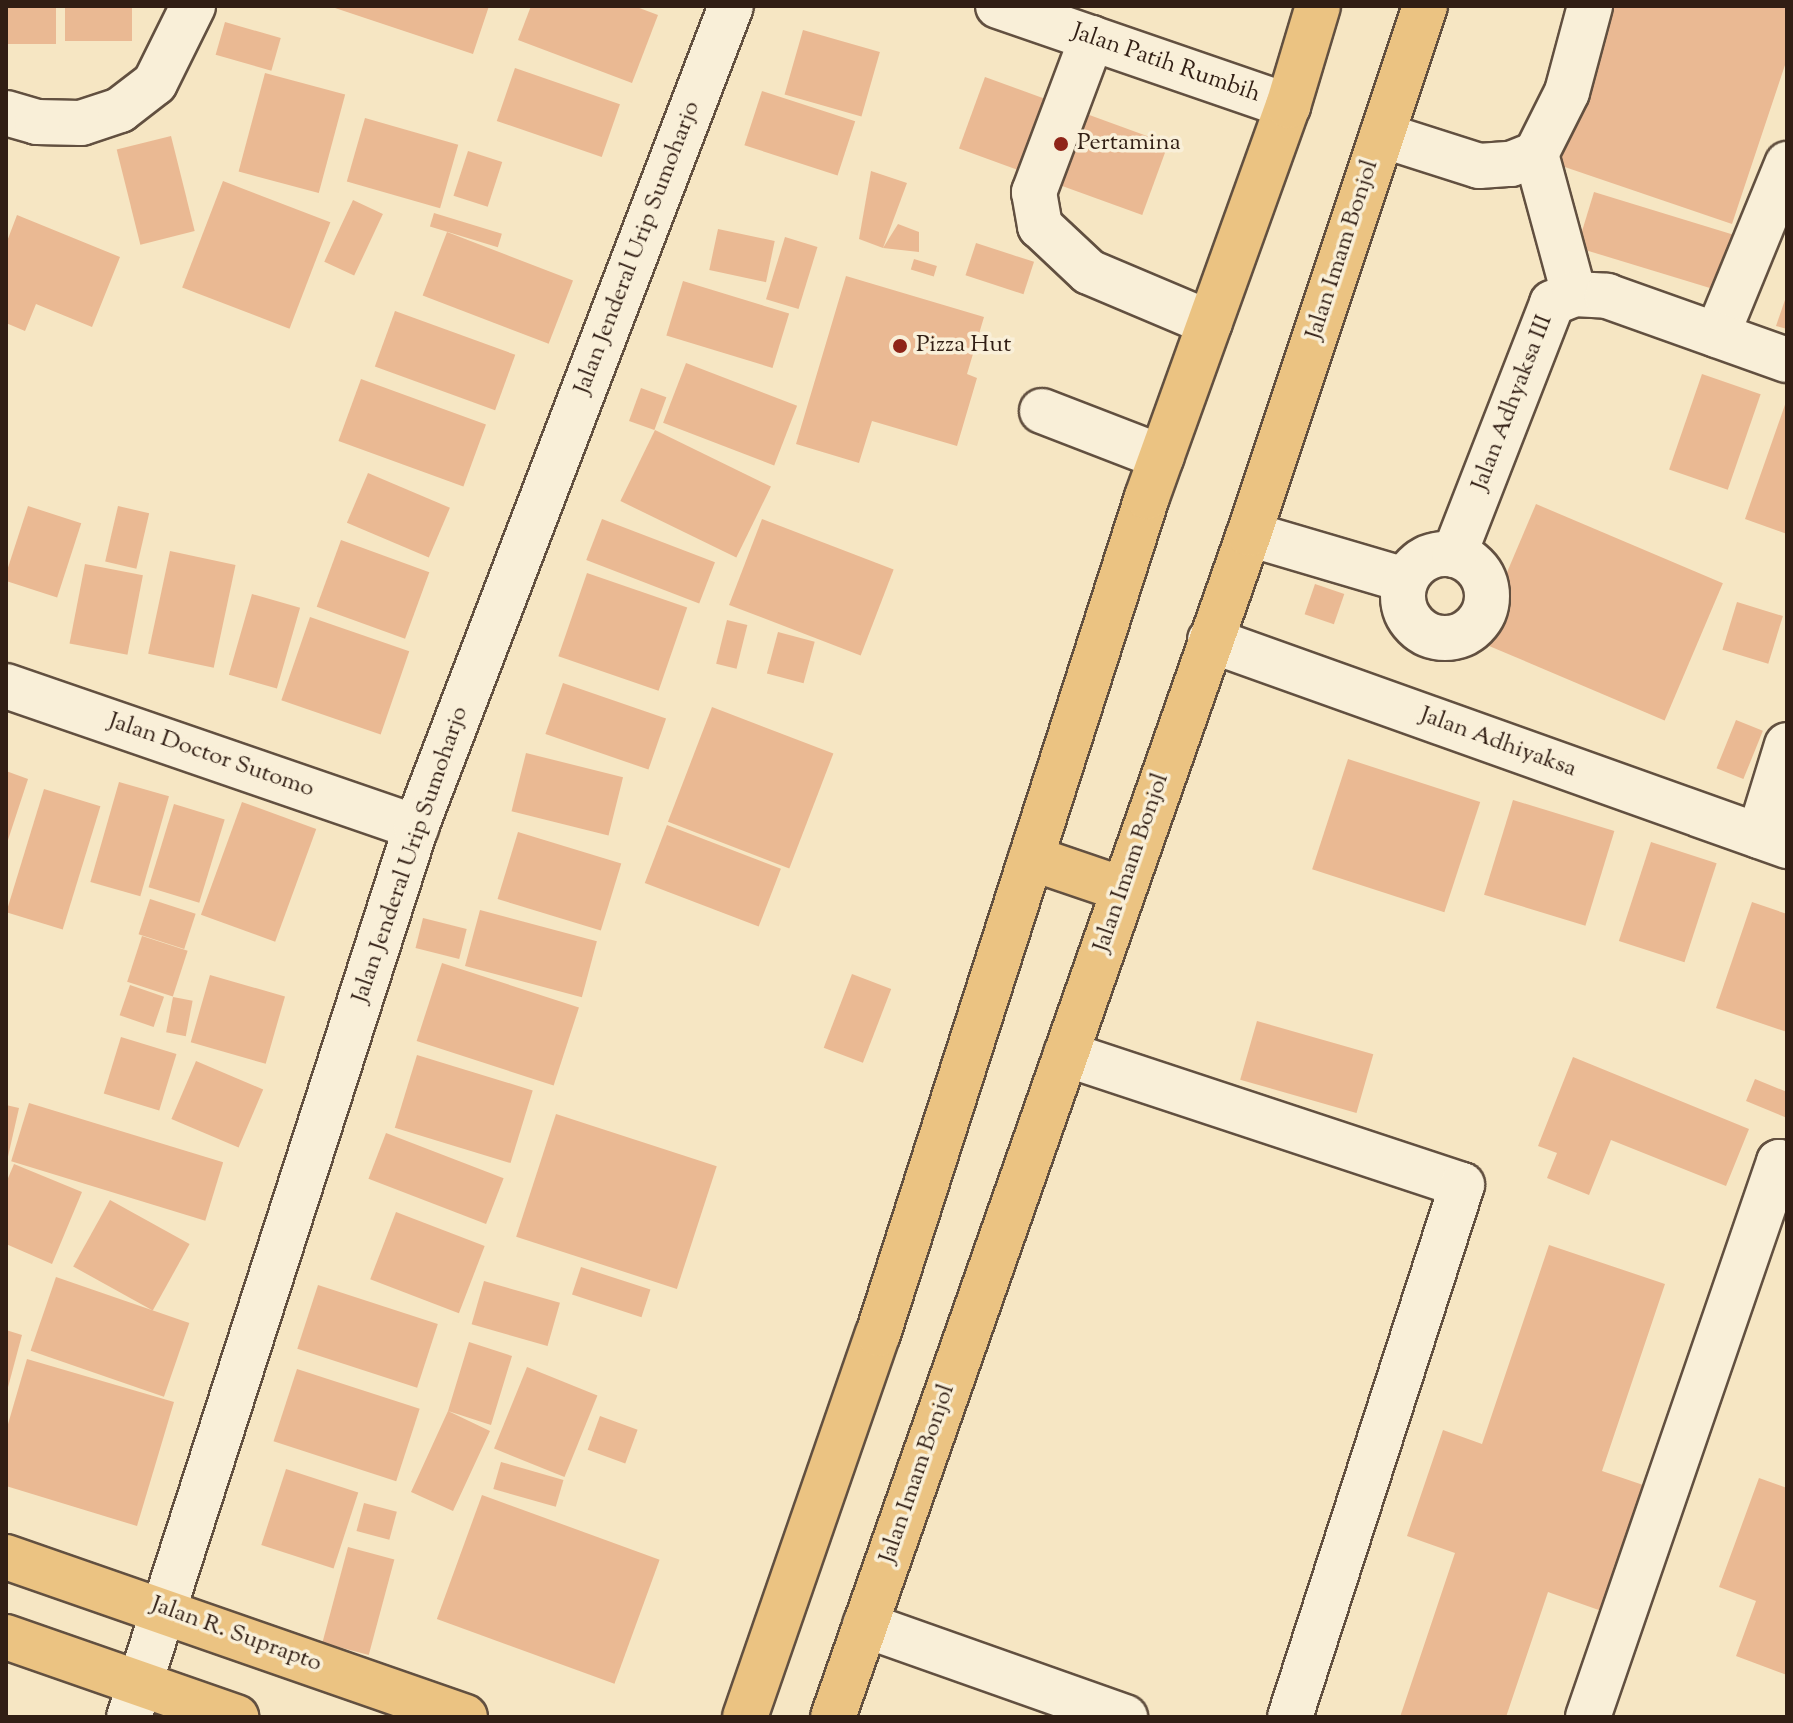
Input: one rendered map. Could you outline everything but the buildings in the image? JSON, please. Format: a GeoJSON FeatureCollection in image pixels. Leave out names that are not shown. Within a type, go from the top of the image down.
{"type":"FeatureCollection","features":[{"type":"Feature","properties":{"kind":"main road"},"geometry":{"type":"LineString","coordinates":[[745,1717],[878,1334],[1161,457],[1288,106],[1318,6]]}},
{"type":"Feature","properties":{"kind":"main road","name":"Jalan Imam Bonjol"},"geometry":{"type":"LineString","coordinates":[[833,1717],[1249,534],[1425,6]]}},
{"type":"Feature","properties":{"kind":"main road"},"geometry":{"type":"LineString","coordinates":[[1031,858],[1122,889]]}},
{"type":"Feature","properties":{"kind":"main road","name":"Jalan R. Suprapto"},"geometry":{"type":"LineString","coordinates":[[6,1557],[167,1609],[465,1717]]}},
{"type":"Feature","properties":{"kind":"main road"},"geometry":{"type":"LineString","coordinates":[[6,1637],[134,1700],[236,1717]]}},
{"type":"Feature","properties":{"kind":"street"},"geometry":{"type":"LineString","coordinates":[[6,113],[37,122],[81,123],[120,110],[155,83],[193,6]]}},
{"type":"Feature","properties":{"kind":"street","name":"Jalan Jenderal Urip Sumoharjo"},"geometry":{"type":"LineString","coordinates":[[134,1700],[167,1609],[416,827],[731,6]]}},
{"type":"Feature","properties":{"kind":"street","name":"Jalan Patih Rumbih"},"geometry":{"type":"LineString","coordinates":[[998,6],[1288,106]]}},
{"type":"Feature","properties":{"kind":"street"},"geometry":{"type":"LineString","coordinates":[[1382,135],[1479,166],[1511,164],[1536,154],[1567,92],[1590,6]]}},
{"type":"Feature","properties":{"kind":"street"},"geometry":{"type":"LineString","coordinates":[[1092,38],[1034,192],[1040,226],[1089,272],[1210,323]]}},
{"type":"Feature","properties":{"kind":"street"},"geometry":{"type":"LineString","coordinates":[[1536,154],[1574,294]]}},
{"type":"Feature","properties":{"kind":"street"},"geometry":{"type":"LineString","coordinates":[[1717,335],[1787,164]]}},
{"type":"Feature","properties":{"kind":"street","name":"Jalan Adhyaksa III"},"geometry":{"type":"LineString","coordinates":[[1454,555],[1552,303],[1574,294],[1607,296],[1787,360]]}},
{"type":"Feature","properties":{"kind":"street"},"geometry":{"type":"LineString","coordinates":[[1042,411],[1161,457]]}},
{"type":"Feature","properties":{"kind":"street"},"geometry":{"type":"LineString","coordinates":[[1249,534],[1405,580]]}},
{"type":"Feature","properties":{"kind":"street"},"geometry":{"type":"LineString","coordinates":[[1454,555],[1467,561],[1485,584],[1484,613],[1464,634],[1450,639],[1421,632],[1404,608],[1405,580],[1425,559],[1454,555]]}},
{"type":"Feature","properties":{"kind":"street","name":"Jalan Adhiyaksa"},"geometry":{"type":"LineString","coordinates":[[1210,640],[1773,841]]}},
{"type":"Feature","properties":{"kind":"street","name":"Jalan Doctor Sutomo"},"geometry":{"type":"LineString","coordinates":[[6,686],[416,827]]}},
{"type":"Feature","properties":{"kind":"street"},"geometry":{"type":"LineString","coordinates":[[1773,841],[1787,745]]}},
{"type":"Feature","properties":{"kind":"street"},"geometry":{"type":"LineString","coordinates":[[1066,1054],[1462,1185],[1290,1717]]}},
{"type":"Feature","properties":{"kind":"street"},"geometry":{"type":"LineString","coordinates":[[1588,1717],[1779,1162],[1787,1165]]}},
{"type":"Feature","properties":{"kind":"street"},"geometry":{"type":"LineString","coordinates":[[865,1625],[1125,1717]]}},
{"type":"Feature","properties":{"kind":"place","name":"Pertamina"},"geometry":{"type":"Point","coordinates":[1061,144]}},
{"type":"Feature","properties":{"kind":"place","name":"Pizza Hut"},"geometry":{"type":"Point","coordinates":[900,346]}}]}
